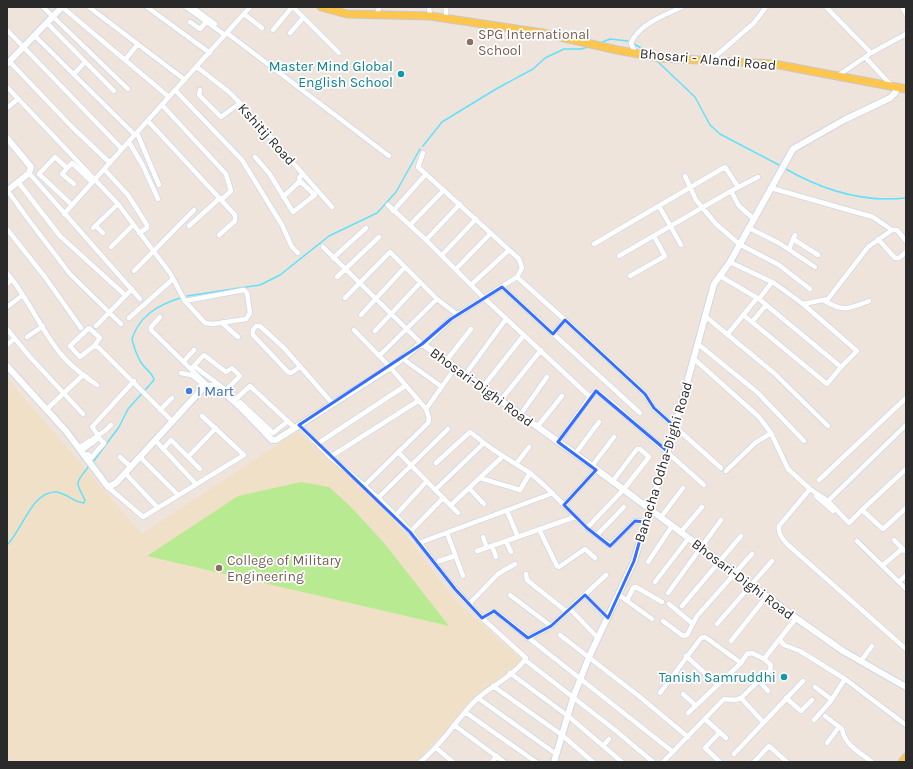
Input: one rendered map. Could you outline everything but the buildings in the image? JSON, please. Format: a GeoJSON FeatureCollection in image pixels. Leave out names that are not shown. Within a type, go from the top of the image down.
{"type":"FeatureCollection","features":[{"type":"Feature","properties":{"kind":"main road","name":"Bhosari - Alandi Road"},"geometry":{"type":"LineString","coordinates":[[321,7],[347,14],[401,14],[430,16],[543,33],[661,58],[774,64],[906,89]]}},
{"type":"Feature","properties":{"kind":"street"},"geometry":{"type":"LineString","coordinates":[[43,7],[128,89]]}},
{"type":"Feature","properties":{"kind":"street"},"geometry":{"type":"LineString","coordinates":[[110,163],[8,63],[22,47],[62,7],[169,97]]}},
{"type":"Feature","properties":{"kind":"street"},"geometry":{"type":"LineString","coordinates":[[89,7],[185,80]]}},
{"type":"Feature","properties":{"kind":"street"},"geometry":{"type":"LineString","coordinates":[[147,7],[210,53]]}},
{"type":"Feature","properties":{"kind":"street"},"geometry":{"type":"LineString","coordinates":[[186,7],[226,34],[388,156]]}},
{"type":"Feature","properties":{"kind":"street"},"geometry":{"type":"LineString","coordinates":[[192,7],[215,24]]}},
{"type":"Feature","properties":{"kind":"street"},"geometry":{"type":"LineString","coordinates":[[64,214],[250,7]]}},
{"type":"Feature","properties":{"kind":"street"},"geometry":{"type":"LineString","coordinates":[[273,30],[292,7],[339,53]]}},
{"type":"Feature","properties":{"kind":"street"},"geometry":{"type":"LineString","coordinates":[[377,15],[379,7]]}},
{"type":"Feature","properties":{"kind":"street"},"geometry":{"type":"LineString","coordinates":[[429,7],[430,16]]}},
{"type":"Feature","properties":{"kind":"street"},"geometry":{"type":"LineString","coordinates":[[446,7],[446,19]]}},
{"type":"Feature","properties":{"kind":"street"},"geometry":{"type":"LineString","coordinates":[[635,53],[631,43],[634,36],[662,16],[682,7]]}},
{"type":"Feature","properties":{"kind":"street"},"geometry":{"type":"LineString","coordinates":[[710,60],[754,23],[766,7]]}},
{"type":"Feature","properties":{"kind":"street"},"geometry":{"type":"LineString","coordinates":[[826,7],[871,53]]}},
{"type":"Feature","properties":{"kind":"street"},"geometry":{"type":"LineString","coordinates":[[902,7],[906,14]]}},
{"type":"Feature","properties":{"kind":"street"},"geometry":{"type":"LineString","coordinates":[[244,14],[262,28]]}},
{"type":"Feature","properties":{"kind":"street"},"geometry":{"type":"LineString","coordinates":[[290,33],[303,18]]}},
{"type":"Feature","properties":{"kind":"street"},"geometry":{"type":"LineString","coordinates":[[190,22],[200,29],[207,22]]}},
{"type":"Feature","properties":{"kind":"street"},"geometry":{"type":"LineString","coordinates":[[47,23],[114,91]]}},
{"type":"Feature","properties":{"kind":"street"},"geometry":{"type":"LineString","coordinates":[[7,30],[122,149]]}},
{"type":"Feature","properties":{"kind":"street"},"geometry":{"type":"LineString","coordinates":[[838,75],[871,53],[906,34]]}},
{"type":"Feature","properties":{"kind":"street"},"geometry":{"type":"LineString","coordinates":[[34,35],[136,134],[159,185]]}},
{"type":"Feature","properties":{"kind":"street"},"geometry":{"type":"LineString","coordinates":[[125,60],[138,44]]}},
{"type":"Feature","properties":{"kind":"street"},"geometry":{"type":"LineString","coordinates":[[865,57],[894,86]]}},
{"type":"Feature","properties":{"kind":"street"},"geometry":{"type":"LineString","coordinates":[[74,74],[85,62]]}},
{"type":"Feature","properties":{"kind":"street","name":"Kshitij Road"},"geometry":{"type":"LineString","coordinates":[[197,66],[240,103],[332,208]]}},
{"type":"Feature","properties":{"kind":"street","name":"Banacha Odha-Dighi Road"},"geometry":{"type":"LineString","coordinates":[[554,762],[573,698],[589,657],[634,560],[648,508],[675,426],[712,291],[730,262],[793,149],[798,145],[890,98],[895,93],[894,86]]}},
{"type":"Feature","properties":{"kind":"street"},"geometry":{"type":"LineString","coordinates":[[7,87],[93,181]]}},
{"type":"Feature","properties":{"kind":"street"},"geometry":{"type":"LineString","coordinates":[[175,90],[242,160],[282,225],[292,247],[298,253]]}},
{"type":"Feature","properties":{"kind":"street"},"geometry":{"type":"LineString","coordinates":[[200,90],[199,95],[203,100],[222,117],[240,103]]}},
{"type":"Feature","properties":{"kind":"street"},"geometry":{"type":"LineString","coordinates":[[7,108],[18,99]]}},
{"type":"Feature","properties":{"kind":"street"},"geometry":{"type":"LineString","coordinates":[[162,105],[226,174],[231,191],[189,226]]}},
{"type":"Feature","properties":{"kind":"street"},"geometry":{"type":"LineString","coordinates":[[148,121],[235,215],[236,218],[219,235]]}},
{"type":"Feature","properties":{"kind":"street"},"geometry":{"type":"LineString","coordinates":[[7,138],[31,167],[29,173],[7,190],[70,274],[121,324]]}},
{"type":"Feature","properties":{"kind":"street"},"geometry":{"type":"LineString","coordinates":[[129,142],[143,166],[158,199]]}},
{"type":"Feature","properties":{"kind":"street"},"geometry":{"type":"LineString","coordinates":[[323,247],[345,270],[392,312],[423,344],[458,315],[517,278],[521,272],[521,264],[509,250],[418,166],[423,153]]}},
{"type":"Feature","properties":{"kind":"street"},"geometry":{"type":"LineString","coordinates":[[67,168],[55,157],[39,174],[72,205]]}},
{"type":"Feature","properties":{"kind":"street"},"geometry":{"type":"LineString","coordinates":[[255,157],[269,173],[292,212],[314,196],[314,193],[300,181]]}},
{"type":"Feature","properties":{"kind":"street"},"geometry":{"type":"LineString","coordinates":[[74,184],[62,174],[72,163],[118,204],[173,279],[185,301],[204,323],[222,323],[249,317],[250,313],[246,291],[185,301]]}},
{"type":"Feature","properties":{"kind":"street"},"geometry":{"type":"LineString","coordinates":[[594,244],[725,167],[738,187]]}},
{"type":"Feature","properties":{"kind":"street"},"geometry":{"type":"LineString","coordinates":[[104,170],[128,194],[147,225],[147,228],[140,233]]}},
{"type":"Feature","properties":{"kind":"street"},"geometry":{"type":"LineString","coordinates":[[29,173],[64,214],[132,288],[140,299]]}},
{"type":"Feature","properties":{"kind":"street"},"geometry":{"type":"LineString","coordinates":[[283,197],[300,181],[299,178],[303,174]]}},
{"type":"Feature","properties":{"kind":"street"},"geometry":{"type":"LineString","coordinates":[[393,211],[426,174]]}},
{"type":"Feature","properties":{"kind":"street"},"geometry":{"type":"LineString","coordinates":[[685,176],[702,208],[716,224],[739,244],[779,265],[810,289]]}},
{"type":"Feature","properties":{"kind":"street"},"geometry":{"type":"LineString","coordinates":[[619,256],[758,177]]}},
{"type":"Feature","properties":{"kind":"street"},"geometry":{"type":"LineString","coordinates":[[18,182],[60,236],[125,295]]}},
{"type":"Feature","properties":{"kind":"street"},"geometry":{"type":"LineString","coordinates":[[771,188],[873,217],[892,230],[897,230],[906,240]]}},
{"type":"Feature","properties":{"kind":"street"},"geometry":{"type":"LineString","coordinates":[[410,225],[444,190]]}},
{"type":"Feature","properties":{"kind":"street"},"geometry":{"type":"LineString","coordinates":[[731,191],[743,211],[754,219]]}},
{"type":"Feature","properties":{"kind":"street"},"geometry":{"type":"LineString","coordinates":[[103,233],[94,227],[118,204]]}},
{"type":"Feature","properties":{"kind":"street"},"geometry":{"type":"LineString","coordinates":[[426,240],[460,204]]}},
{"type":"Feature","properties":{"kind":"street"},"geometry":{"type":"LineString","coordinates":[[388,205],[442,255],[506,319],[590,397]]}},
{"type":"Feature","properties":{"kind":"street"},"geometry":{"type":"LineString","coordinates":[[658,206],[681,244]]}},
{"type":"Feature","properties":{"kind":"street"},"geometry":{"type":"LineString","coordinates":[[134,271],[194,210]]}},
{"type":"Feature","properties":{"kind":"street"},"geometry":{"type":"LineString","coordinates":[[442,255],[476,219]]}},
{"type":"Feature","properties":{"kind":"street"},"geometry":{"type":"LineString","coordinates":[[111,247],[133,224]]}},
{"type":"Feature","properties":{"kind":"street"},"geometry":{"type":"LineString","coordinates":[[333,258],[366,228]]}},
{"type":"Feature","properties":{"kind":"street"},"geometry":{"type":"LineString","coordinates":[[749,228],[801,256],[815,267]]}},
{"type":"Feature","properties":{"kind":"street"},"geometry":{"type":"LineString","coordinates":[[7,229],[45,277],[81,328]]}},
{"type":"Feature","properties":{"kind":"street"},"geometry":{"type":"LineString","coordinates":[[803,304],[825,301],[839,287],[868,247],[892,230]]}},
{"type":"Feature","properties":{"kind":"street"},"geometry":{"type":"LineString","coordinates":[[456,269],[491,233]]}},
{"type":"Feature","properties":{"kind":"street"},"geometry":{"type":"LineString","coordinates":[[630,276],[665,256],[654,236]]}},
{"type":"Feature","properties":{"kind":"street"},"geometry":{"type":"LineString","coordinates":[[337,277],[379,237]]}},
{"type":"Feature","properties":{"kind":"street"},"geometry":{"type":"LineString","coordinates":[[789,249],[794,237],[806,248],[818,255]]}},
{"type":"Feature","properties":{"kind":"street"},"geometry":{"type":"LineString","coordinates":[[878,239],[895,258],[899,258],[906,252]]}},
{"type":"Feature","properties":{"kind":"street"},"geometry":{"type":"LineString","coordinates":[[801,256],[806,248]]}},
{"type":"Feature","properties":{"kind":"street"},"geometry":{"type":"LineString","coordinates":[[472,284],[509,250]]}},
{"type":"Feature","properties":{"kind":"street"},"geometry":{"type":"LineString","coordinates":[[345,298],[390,252],[404,268],[437,299],[458,315]]}},
{"type":"Feature","properties":{"kind":"street"},"geometry":{"type":"LineString","coordinates":[[730,262],[772,282],[803,304],[857,351],[827,384],[743,315]]}},
{"type":"Feature","properties":{"kind":"street"},"geometry":{"type":"LineString","coordinates":[[361,315],[404,268]]}},
{"type":"Feature","properties":{"kind":"street"},"geometry":{"type":"LineString","coordinates":[[7,273],[24,295],[60,354],[83,375],[97,385]]}},
{"type":"Feature","properties":{"kind":"street"},"geometry":{"type":"LineString","coordinates":[[720,276],[766,305],[841,367]]}},
{"type":"Feature","properties":{"kind":"street"},"geometry":{"type":"LineString","coordinates":[[517,278],[645,394],[654,408],[724,470],[755,443],[771,433]]}},
{"type":"Feature","properties":{"kind":"street"},"geometry":{"type":"LineString","coordinates":[[7,284],[12,279]]}},
{"type":"Feature","properties":{"kind":"street"},"geometry":{"type":"LineString","coordinates":[[130,318],[173,279]]}},
{"type":"Feature","properties":{"kind":"street"},"geometry":{"type":"LineString","coordinates":[[727,335],[772,282]]}},
{"type":"Feature","properties":{"kind":"street"},"geometry":{"type":"LineString","coordinates":[[375,331],[420,283]]}},
{"type":"Feature","properties":{"kind":"street"},"geometry":{"type":"LineString","coordinates":[[502,287],[640,413]]}},
{"type":"Feature","properties":{"kind":"street"},"geometry":{"type":"LineString","coordinates":[[96,326],[132,288]]}},
{"type":"Feature","properties":{"kind":"street"},"geometry":{"type":"LineString","coordinates":[[7,307],[24,295]]}},
{"type":"Feature","properties":{"kind":"street"},"geometry":{"type":"LineString","coordinates":[[379,356],[437,299]]}},
{"type":"Feature","properties":{"kind":"street"},"geometry":{"type":"LineString","coordinates":[[825,301],[837,308],[843,309],[868,302]]}},
{"type":"Feature","properties":{"kind":"street"},"geometry":{"type":"LineString","coordinates":[[752,322],[766,305]]}},
{"type":"Feature","properties":{"kind":"street"},"geometry":{"type":"LineString","coordinates":[[705,316],[774,373],[828,426]]}},
{"type":"Feature","properties":{"kind":"street"},"geometry":{"type":"LineString","coordinates":[[108,487],[116,483],[198,393],[208,386],[192,368],[151,330],[151,327],[160,317]]}},
{"type":"Feature","properties":{"kind":"street"},"geometry":{"type":"LineString","coordinates":[[465,375],[506,319]]}},
{"type":"Feature","properties":{"kind":"street"},"geometry":{"type":"LineString","coordinates":[[553,334],[565,320]]}},
{"type":"Feature","properties":{"kind":"street"},"geometry":{"type":"LineString","coordinates":[[222,323],[238,337]]}},
{"type":"Feature","properties":{"kind":"street"},"geometry":{"type":"LineString","coordinates":[[27,337],[43,326]]}},
{"type":"Feature","properties":{"kind":"street"},"geometry":{"type":"LineString","coordinates":[[300,367],[291,373],[288,372],[253,335],[253,330],[256,326],[260,326],[300,367],[333,404]]}},
{"type":"Feature","properties":{"kind":"street"},"geometry":{"type":"LineString","coordinates":[[89,328],[100,338],[94,346],[80,357],[70,346],[89,328]]}},
{"type":"Feature","properties":{"kind":"street"},"geometry":{"type":"LineString","coordinates":[[7,329],[14,339],[83,414]]}},
{"type":"Feature","properties":{"kind":"street"},"geometry":{"type":"LineString","coordinates":[[446,361],[471,329]]}},
{"type":"Feature","properties":{"kind":"street"},"geometry":{"type":"LineString","coordinates":[[354,330],[390,367],[426,409],[429,418],[428,423],[365,485]]}},
{"type":"Feature","properties":{"kind":"street"},"geometry":{"type":"LineString","coordinates":[[482,388],[524,335]]}},
{"type":"Feature","properties":{"kind":"street"},"geometry":{"type":"LineString","coordinates":[[7,345],[14,339]]}},
{"type":"Feature","properties":{"kind":"street","name":"Bhosari-Dighi Road"},"geometry":{"type":"LineString","coordinates":[[208,386],[213,386],[226,395],[272,440],[276,440],[403,359],[423,344],[594,468],[766,597],[843,651],[906,687]]}},
{"type":"Feature","properties":{"kind":"street"},"geometry":{"type":"LineString","coordinates":[[698,344],[757,392],[804,441]]}},
{"type":"Feature","properties":{"kind":"street"},"geometry":{"type":"LineString","coordinates":[[94,346],[98,347],[134,381],[172,421]]}},
{"type":"Feature","properties":{"kind":"street"},"geometry":{"type":"LineString","coordinates":[[184,361],[194,350]]}},
{"type":"Feature","properties":{"kind":"street"},"geometry":{"type":"LineString","coordinates":[[500,401],[541,350]]}},
{"type":"Feature","properties":{"kind":"street"},"geometry":{"type":"LineString","coordinates":[[204,355],[226,372],[232,368],[240,376],[226,390],[192,368],[204,355]]}},
{"type":"Feature","properties":{"kind":"street"},"geometry":{"type":"LineString","coordinates":[[693,358],[759,417],[771,433],[788,469],[810,489],[828,501],[849,523],[906,469]]}},
{"type":"Feature","properties":{"kind":"street"},"geometry":{"type":"LineString","coordinates":[[403,359],[442,387]]}},
{"type":"Feature","properties":{"kind":"street"},"geometry":{"type":"LineString","coordinates":[[7,366],[66,431],[108,487],[143,517],[244,455],[202,416]]}},
{"type":"Feature","properties":{"kind":"street"},"geometry":{"type":"LineString","coordinates":[[426,409],[455,368]]}},
{"type":"Feature","properties":{"kind":"street"},"geometry":{"type":"LineString","coordinates":[[180,373],[191,375],[202,383],[197,391],[198,393]]}},
{"type":"Feature","properties":{"kind":"street"},"geometry":{"type":"LineString","coordinates":[[46,410],[83,375]]}},
{"type":"Feature","properties":{"kind":"street"},"geometry":{"type":"LineString","coordinates":[[520,414],[547,377]]}},
{"type":"Feature","properties":{"kind":"street"},"geometry":{"type":"LineString","coordinates":[[98,436],[92,427],[134,381]]}},
{"type":"Feature","properties":{"kind":"street"},"geometry":{"type":"LineString","coordinates":[[288,421],[273,433],[239,400],[250,386],[288,421],[297,426],[330,457],[365,485],[410,532],[454,590],[524,656],[525,660],[653,762]]}},
{"type":"Feature","properties":{"kind":"street"},"geometry":{"type":"LineString","coordinates":[[317,444],[406,386]]}},
{"type":"Feature","properties":{"kind":"street"},"geometry":{"type":"LineString","coordinates":[[558,442],[590,397],[594,393],[599,394],[667,451],[704,485]]}},
{"type":"Feature","properties":{"kind":"street"},"geometry":{"type":"LineString","coordinates":[[537,427],[562,396]]}},
{"type":"Feature","properties":{"kind":"street"},"geometry":{"type":"LineString","coordinates":[[160,410],[172,398]]}},
{"type":"Feature","properties":{"kind":"street"},"geometry":{"type":"LineString","coordinates":[[819,480],[906,398]]}},
{"type":"Feature","properties":{"kind":"street"},"geometry":{"type":"LineString","coordinates":[[330,457],[418,401]]}},
{"type":"Feature","properties":{"kind":"street"},"geometry":{"type":"LineString","coordinates":[[574,454],[599,422]]}},
{"type":"Feature","properties":{"kind":"street"},"geometry":{"type":"LineString","coordinates":[[84,453],[98,436],[103,435],[111,425]]}},
{"type":"Feature","properties":{"kind":"street"},"geometry":{"type":"LineString","coordinates":[[828,501],[906,426]]}},
{"type":"Feature","properties":{"kind":"street"},"geometry":{"type":"LineString","coordinates":[[188,457],[216,428]]}},
{"type":"Feature","properties":{"kind":"street"},"geometry":{"type":"LineString","coordinates":[[378,498],[448,429]]}},
{"type":"Feature","properties":{"kind":"street"},"geometry":{"type":"LineString","coordinates":[[436,463],[470,432],[484,444],[530,473],[553,493],[587,528],[610,545],[635,521],[645,522]]}},
{"type":"Feature","properties":{"kind":"street"},"geometry":{"type":"LineString","coordinates":[[564,505],[594,468],[614,437]]}},
{"type":"Feature","properties":{"kind":"street"},"geometry":{"type":"LineString","coordinates":[[155,440],[196,484]]}},
{"type":"Feature","properties":{"kind":"street"},"geometry":{"type":"LineString","coordinates":[[163,449],[172,440],[200,469]]}},
{"type":"Feature","properties":{"kind":"street"},"geometry":{"type":"LineString","coordinates":[[435,490],[484,444]]}},
{"type":"Feature","properties":{"kind":"street"},"geometry":{"type":"LineString","coordinates":[[516,464],[529,447]]}},
{"type":"Feature","properties":{"kind":"street"},"geometry":{"type":"LineString","coordinates":[[587,528],[623,490],[649,458],[640,449],[637,449],[612,482]]}},
{"type":"Feature","properties":{"kind":"street"},"geometry":{"type":"LineString","coordinates":[[398,452],[458,513]]}},
{"type":"Feature","properties":{"kind":"street"},"geometry":{"type":"LineString","coordinates":[[451,506],[502,456]]}},
{"type":"Feature","properties":{"kind":"street"},"geometry":{"type":"LineString","coordinates":[[120,457],[131,467]]}},
{"type":"Feature","properties":{"kind":"street"},"geometry":{"type":"LineString","coordinates":[[140,457],[178,495]]}},
{"type":"Feature","properties":{"kind":"street"},"geometry":{"type":"LineString","coordinates":[[125,473],[158,508]]}},
{"type":"Feature","properties":{"kind":"street"},"geometry":{"type":"LineString","coordinates":[[480,478],[520,490],[530,473]]}},
{"type":"Feature","properties":{"kind":"street"},"geometry":{"type":"LineString","coordinates":[[396,516],[426,482]]}},
{"type":"Feature","properties":{"kind":"street"},"geometry":{"type":"LineString","coordinates":[[469,488],[484,504]]}},
{"type":"Feature","properties":{"kind":"street"},"geometry":{"type":"LineString","coordinates":[[660,517],[683,488]]}},
{"type":"Feature","properties":{"kind":"street"},"geometry":{"type":"LineString","coordinates":[[810,489],[779,526],[780,536],[906,649]]}},
{"type":"Feature","properties":{"kind":"street"},"geometry":{"type":"LineString","coordinates":[[419,543],[553,493]]}},
{"type":"Feature","properties":{"kind":"street"},"geometry":{"type":"LineString","coordinates":[[816,493],[816,496],[834,512]]}},
{"type":"Feature","properties":{"kind":"street"},"geometry":{"type":"LineString","coordinates":[[410,532],[443,498]]}},
{"type":"Feature","properties":{"kind":"street"},"geometry":{"type":"LineString","coordinates":[[597,535],[624,506]]}},
{"type":"Feature","properties":{"kind":"street"},"geometry":{"type":"LineString","coordinates":[[680,533],[702,507]]}},
{"type":"Feature","properties":{"kind":"street"},"geometry":{"type":"LineString","coordinates":[[862,510],[883,529],[906,508]]}},
{"type":"Feature","properties":{"kind":"street"},"geometry":{"type":"LineString","coordinates":[[507,511],[518,537]]}},
{"type":"Feature","properties":{"kind":"street"},"geometry":{"type":"LineString","coordinates":[[477,551],[575,517]]}},
{"type":"Feature","properties":{"kind":"street"},"geometry":{"type":"LineString","coordinates":[[668,593],[721,520]]}},
{"type":"Feature","properties":{"kind":"street"},"geometry":{"type":"LineString","coordinates":[[648,562],[672,526]]}},
{"type":"Feature","properties":{"kind":"street"},"geometry":{"type":"LineString","coordinates":[[539,530],[557,566],[585,549],[596,558]]}},
{"type":"Feature","properties":{"kind":"street"},"geometry":{"type":"LineString","coordinates":[[447,532],[463,576]]}},
{"type":"Feature","properties":{"kind":"street"},"geometry":{"type":"LineString","coordinates":[[483,536],[496,557]]}},
{"type":"Feature","properties":{"kind":"street"},"geometry":{"type":"LineString","coordinates":[[682,606],[741,536]]}},
{"type":"Feature","properties":{"kind":"street"},"geometry":{"type":"LineString","coordinates":[[655,582],[688,539]]}},
{"type":"Feature","properties":{"kind":"street"},"geometry":{"type":"LineString","coordinates":[[883,565],[904,550],[894,540]]}},
{"type":"Feature","properties":{"kind":"street"},"geometry":{"type":"LineString","coordinates":[[506,541],[511,552]]}},
{"type":"Feature","properties":{"kind":"street"},"geometry":{"type":"LineString","coordinates":[[857,541],[906,589]]}},
{"type":"Feature","properties":{"kind":"street"},"geometry":{"type":"LineString","coordinates":[[663,621],[683,636],[687,634],[693,624],[734,573],[752,554]]}},
{"type":"Feature","properties":{"kind":"street"},"geometry":{"type":"LineString","coordinates":[[440,561],[455,556]]}},
{"type":"Feature","properties":{"kind":"street"},"geometry":{"type":"LineString","coordinates":[[717,624],[772,561]]}},
{"type":"Feature","properties":{"kind":"street"},"geometry":{"type":"LineString","coordinates":[[469,604],[498,574],[514,564]]}},
{"type":"Feature","properties":{"kind":"street"},"geometry":{"type":"LineString","coordinates":[[526,574],[527,580],[568,611],[598,638]]}},
{"type":"Feature","properties":{"kind":"street"},"geometry":{"type":"LineString","coordinates":[[528,638],[551,626],[606,575]]}},
{"type":"Feature","properties":{"kind":"street"},"geometry":{"type":"LineString","coordinates":[[899,582],[906,575]]}},
{"type":"Feature","properties":{"kind":"street"},"geometry":{"type":"LineString","coordinates":[[627,601],[633,588],[636,586],[662,602]]}},
{"type":"Feature","properties":{"kind":"street"},"geometry":{"type":"LineString","coordinates":[[510,595],[551,626]]}},
{"type":"Feature","properties":{"kind":"street"},"geometry":{"type":"LineString","coordinates":[[586,595],[608,618]]}},
{"type":"Feature","properties":{"kind":"street"},"geometry":{"type":"LineString","coordinates":[[618,595],[652,619]]}},
{"type":"Feature","properties":{"kind":"street"},"geometry":{"type":"LineString","coordinates":[[731,641],[766,597]]}},
{"type":"Feature","properties":{"kind":"street"},"geometry":{"type":"LineString","coordinates":[[668,604],[693,624]]}},
{"type":"Feature","properties":{"kind":"street"},"geometry":{"type":"LineString","coordinates":[[482,618],[495,612],[673,752]]}},
{"type":"Feature","properties":{"kind":"street"},"geometry":{"type":"LineString","coordinates":[[764,659],[796,618]]}},
{"type":"Feature","properties":{"kind":"street"},"geometry":{"type":"LineString","coordinates":[[560,635],[688,737]]}},
{"type":"Feature","properties":{"kind":"street"},"geometry":{"type":"LineString","coordinates":[[660,693],[686,656],[703,637],[741,663]]}},
{"type":"Feature","properties":{"kind":"street"},"geometry":{"type":"LineString","coordinates":[[780,640],[784,645],[800,651],[845,679],[906,725]]}},
{"type":"Feature","properties":{"kind":"street"},"geometry":{"type":"LineString","coordinates":[[861,661],[872,646]]}},
{"type":"Feature","properties":{"kind":"street"},"geometry":{"type":"LineString","coordinates":[[663,762],[724,699],[735,700],[741,698],[771,668],[764,659],[749,653],[741,663],[688,713]]}},
{"type":"Feature","properties":{"kind":"street"},"geometry":{"type":"LineString","coordinates":[[686,656],[718,684]]}},
{"type":"Feature","properties":{"kind":"street"},"geometry":{"type":"LineString","coordinates":[[423,761],[436,748],[478,698],[525,660]]}},
{"type":"Feature","properties":{"kind":"street"},"geometry":{"type":"LineString","coordinates":[[510,673],[568,716],[622,762]]}},
{"type":"Feature","properties":{"kind":"street"},"geometry":{"type":"LineString","coordinates":[[814,720],[832,699],[845,679]]}},
{"type":"Feature","properties":{"kind":"street"},"geometry":{"type":"LineString","coordinates":[[759,681],[768,691]]}},
{"type":"Feature","properties":{"kind":"street"},"geometry":{"type":"LineString","coordinates":[[734,754],[803,681]]}},
{"type":"Feature","properties":{"kind":"street"},"geometry":{"type":"LineString","coordinates":[[493,686],[562,735],[593,762]]}},
{"type":"Feature","properties":{"kind":"street"},"geometry":{"type":"LineString","coordinates":[[815,687],[832,699]]}},
{"type":"Feature","properties":{"kind":"street"},"geometry":{"type":"LineString","coordinates":[[682,694],[695,705]]}},
{"type":"Feature","properties":{"kind":"street"},"geometry":{"type":"LineString","coordinates":[[478,698],[556,754]]}},
{"type":"Feature","properties":{"kind":"street"},"geometry":{"type":"LineString","coordinates":[[741,698],[763,722]]}},
{"type":"Feature","properties":{"kind":"street"},"geometry":{"type":"LineString","coordinates":[[786,698],[801,711],[812,700]]}},
{"type":"Feature","properties":{"kind":"street"},"geometry":{"type":"LineString","coordinates":[[465,712],[536,762]]}},
{"type":"Feature","properties":{"kind":"street"},"geometry":{"type":"LineString","coordinates":[[825,716],[842,729],[844,738],[872,762]]}},
{"type":"Feature","properties":{"kind":"street"},"geometry":{"type":"LineString","coordinates":[[705,718],[726,738]]}},
{"type":"Feature","properties":{"kind":"street"},"geometry":{"type":"LineString","coordinates":[[454,726],[504,762]]}},
{"type":"Feature","properties":{"kind":"street"},"geometry":{"type":"LineString","coordinates":[[827,743],[839,727]]}},
{"type":"Feature","properties":{"kind":"street"},"geometry":{"type":"LineString","coordinates":[[720,732],[705,748],[720,762]]}},
{"type":"Feature","properties":{"kind":"street"},"geometry":{"type":"LineString","coordinates":[[603,746],[609,739]]}},
{"type":"Feature","properties":{"kind":"street"},"geometry":{"type":"LineString","coordinates":[[754,762],[769,746],[787,762]]}},
{"type":"Feature","properties":{"kind":"street"},"geometry":{"type":"LineString","coordinates":[[436,748],[453,762]]}},
{"type":"Feature","properties":{"kind":"street"},"geometry":{"type":"LineString","coordinates":[[492,762],[497,756]]}},
{"type":"Feature","properties":{"kind":"highlighted area"},"geometry":{"type":"Polygon","coordinates":[[[502,287],[553,334],[565,320],[645,394],[654,408],[675,427],[667,451],[596,391],[558,442],[596,470],[564,505],[587,528],[610,546],[635,521],[645,522],[634,561],[608,618],[585,595],[551,626],[528,638],[494,611],[482,618],[455,589],[410,532],[299,425],[422,344],[451,319],[502,287]]]}},
{"type":"Feature","properties":{"kind":"shaded area","name":"College of Military Engineering"},"geometry":{"type":"Polygon","coordinates":[[[7,378],[142,534],[298,431],[389,513],[457,602],[522,660],[474,701],[416,762],[11,762],[7,759],[7,378]]]}},
{"type":"Feature","properties":{"kind":"green space"},"geometry":{"type":"Polygon","coordinates":[[[301,482],[329,487],[351,507],[385,544],[449,626],[147,556],[238,496],[301,482]]]}},
{"type":"Feature","properties":{"kind":"waterway"},"geometry":{"type":"LineString","coordinates":[[600,43],[610,39],[628,41]]}},
{"type":"Feature","properties":{"kind":"waterway"},"geometry":{"type":"LineString","coordinates":[[634,44],[648,52]]}},
{"type":"Feature","properties":{"kind":"waterway"},"geometry":{"type":"LineString","coordinates":[[423,146],[442,122],[496,89],[533,69],[545,58],[564,49],[581,49],[588,47]]}},
{"type":"Feature","properties":{"kind":"waterway"},"geometry":{"type":"LineString","coordinates":[[656,60],[695,97],[710,125],[720,134],[781,166]]}},
{"type":"Feature","properties":{"kind":"waterway"},"geometry":{"type":"LineString","coordinates":[[187,296],[260,285],[280,275],[329,236],[377,213],[396,192],[420,149]]}},
{"type":"Feature","properties":{"kind":"waterway"},"geometry":{"type":"LineString","coordinates":[[784,168],[813,183],[858,197],[874,199],[906,198]]}},
{"type":"Feature","properties":{"kind":"waterway"},"geometry":{"type":"LineString","coordinates":[[93,462],[119,427],[128,409],[154,380],[152,375],[140,361],[136,352],[132,339],[135,331],[150,312],[164,304],[180,298]]}},
{"type":"Feature","properties":{"kind":"waterway"},"geometry":{"type":"LineString","coordinates":[[7,545],[34,505],[40,498],[47,494],[59,492],[80,503],[84,503],[85,500],[79,489],[78,483],[81,476],[89,466]]}},
{"type":"Feature","properties":{"kind":"place","name":"SPG International School"},"geometry":{"type":"Point","coordinates":[470,42]}},
{"type":"Feature","properties":{"kind":"place","name":"Master Mind Global English School"},"geometry":{"type":"Point","coordinates":[401,74]}},
{"type":"Feature","properties":{"kind":"place","name":"I Mart"},"geometry":{"type":"Point","coordinates":[189,391]}},
{"type":"Feature","properties":{"kind":"place","name":"College of Military Engineering"},"geometry":{"type":"Point","coordinates":[219,568]}},
{"type":"Feature","properties":{"kind":"place","name":"Tanish Samruddhi"},"geometry":{"type":"Point","coordinates":[784,677]}}]}
